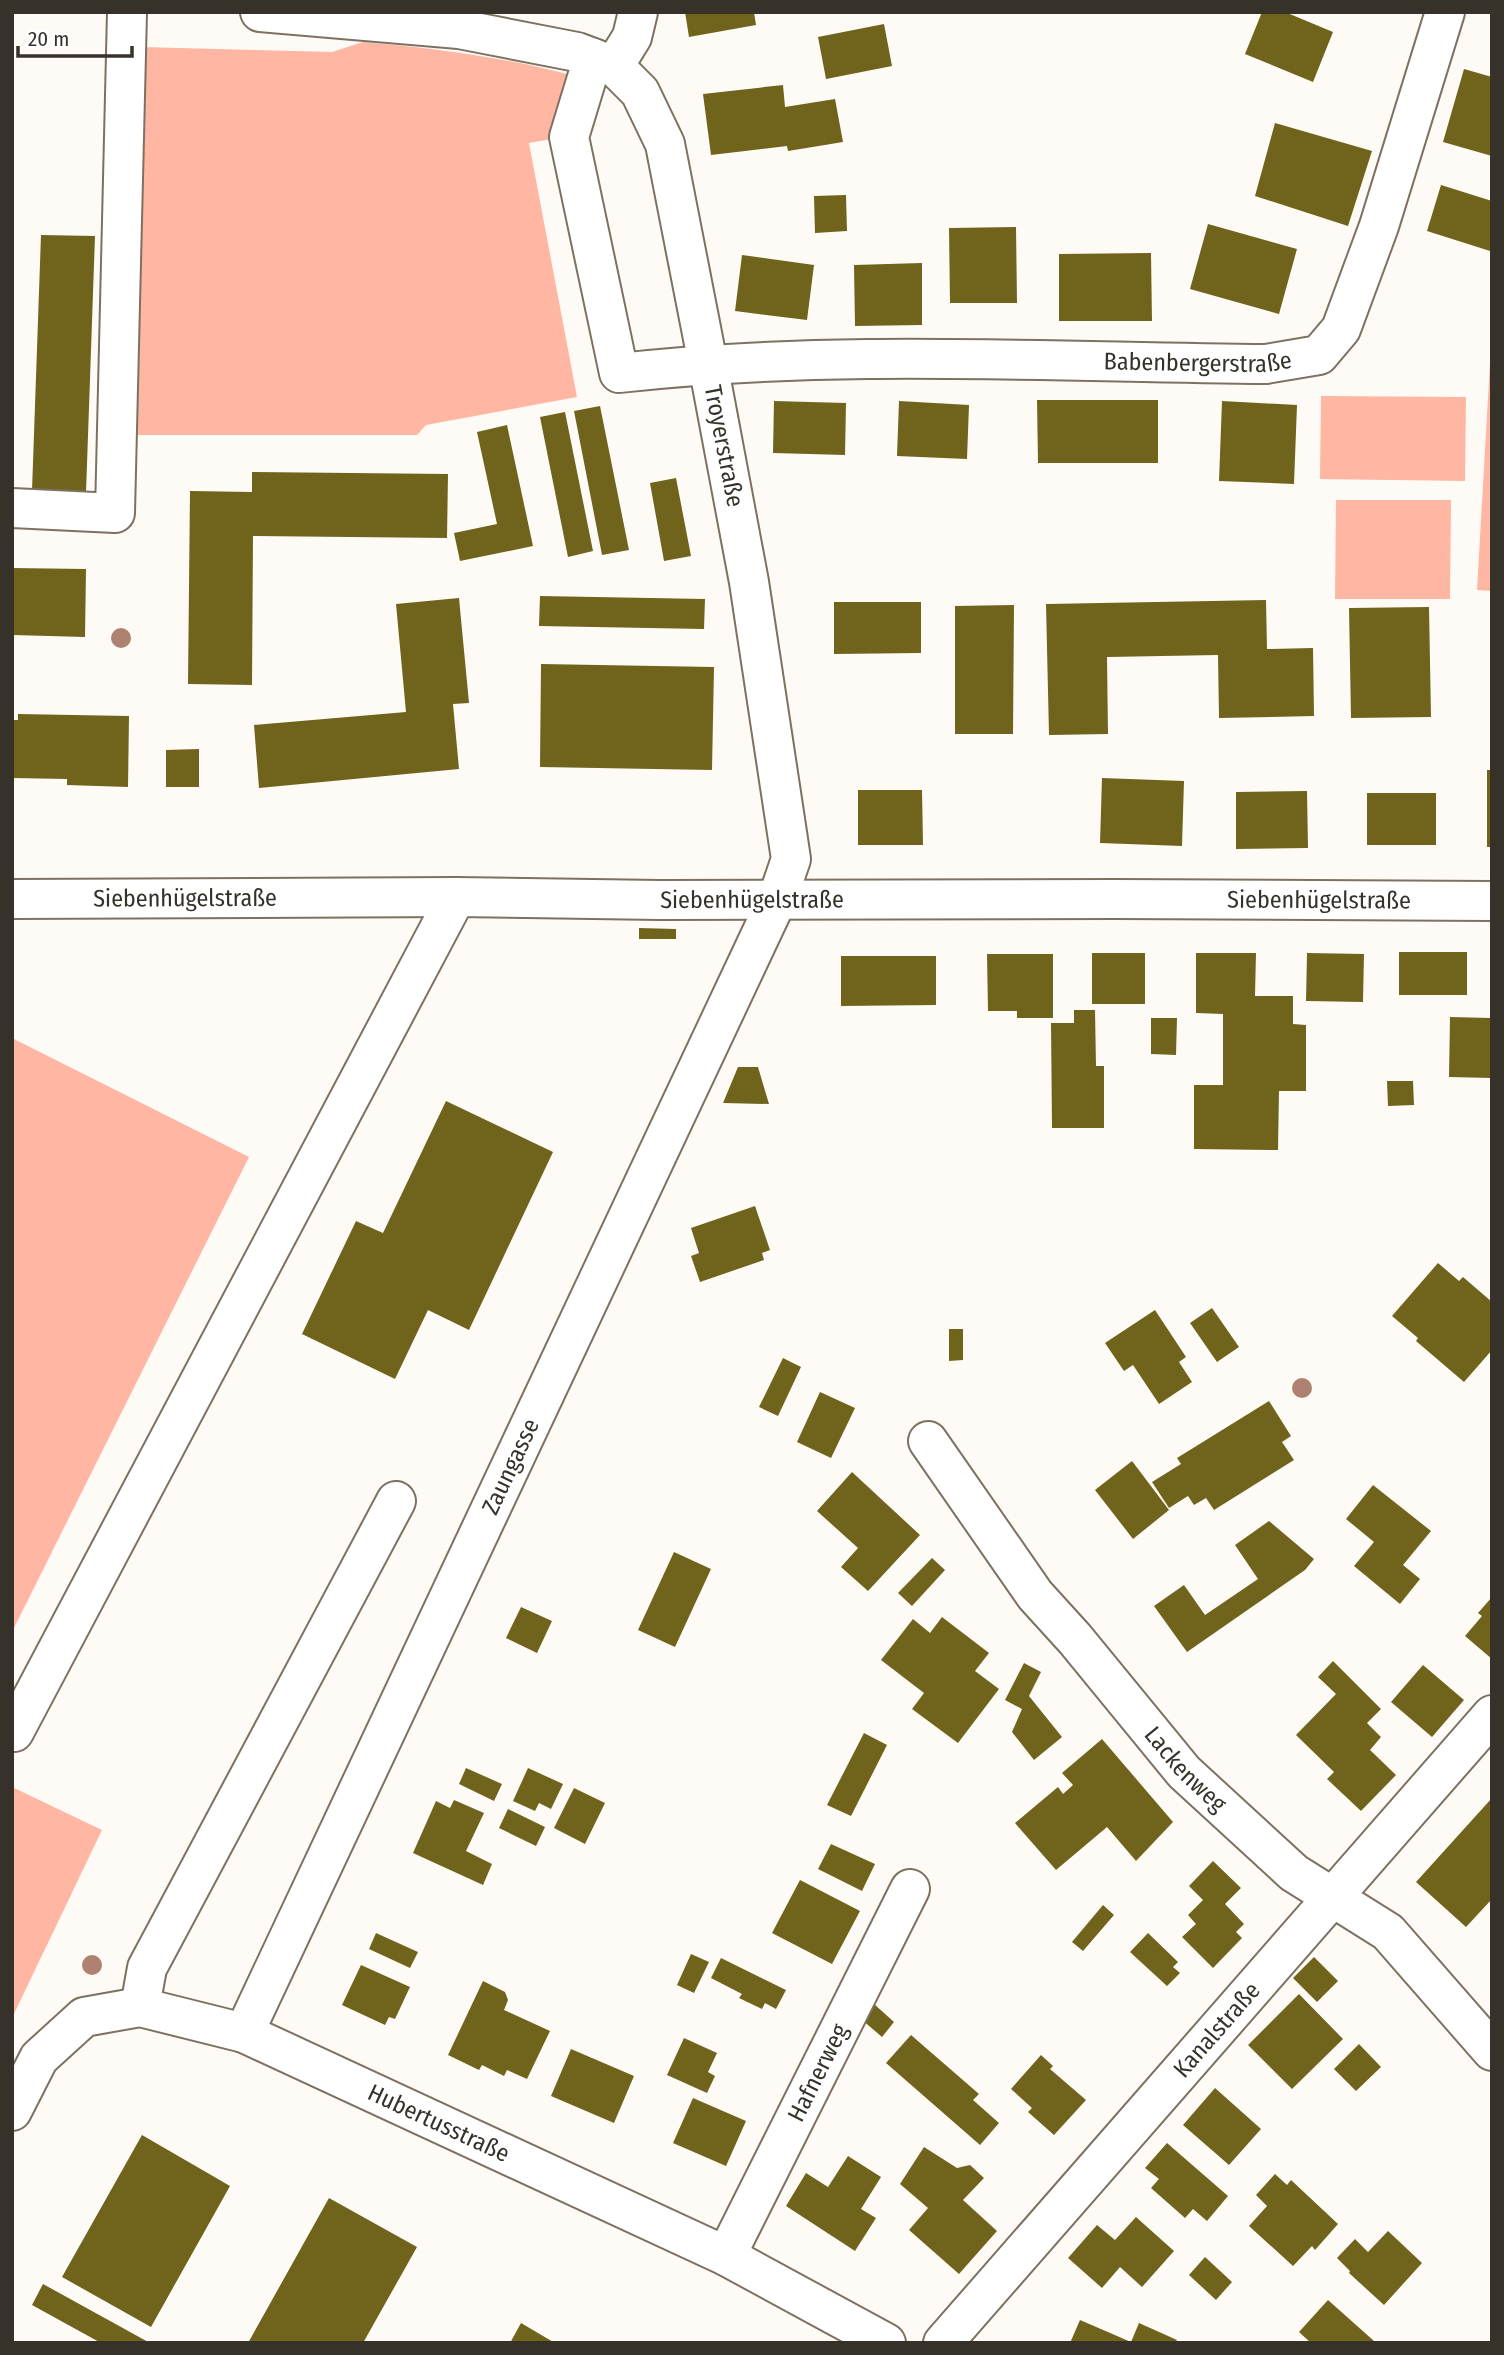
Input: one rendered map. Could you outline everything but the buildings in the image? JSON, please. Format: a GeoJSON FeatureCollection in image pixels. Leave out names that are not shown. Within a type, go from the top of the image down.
{"type":"FeatureCollection","features":[{"type":"Feature","properties":{"kind":"street"},"geometry":{"type":"LineString","coordinates":[[12,508],[114,513],[127,12]]}},
{"type":"Feature","properties":{"kind":"street"},"geometry":{"type":"LineString","coordinates":[[260,12],[459,29],[577,52],[604,62],[632,37],[638,12]]}},
{"type":"Feature","properties":{"kind":"street","name":"Babenbergerstraße"},"geometry":{"type":"LineString","coordinates":[[604,62],[569,137],[619,373],[708,364],[928,359],[1266,364],[1318,355],[1341,329],[1379,226],[1445,12]]}},
{"type":"Feature","properties":{"kind":"street","name":"Troyerstraße"},"geometry":{"type":"LineString","coordinates":[[604,62],[640,92],[665,144],[747,570],[791,859],[778,900]]}},
{"type":"Feature","properties":{"kind":"street"},"geometry":{"type":"LineString","coordinates":[[14,1732],[456,897]]}},
{"type":"Feature","properties":{"kind":"street","name":"Siebenhügelstraße"},"geometry":{"type":"LineString","coordinates":[[12,899],[456,897],[1492,901]]}},
{"type":"Feature","properties":{"kind":"street","name":"Zaungasse"},"geometry":{"type":"LineString","coordinates":[[244,2033],[778,900]]}},
{"type":"Feature","properties":{"kind":"street","name":"Lackenweg"},"geometry":{"type":"LineString","coordinates":[[928,1441],[1035,1595],[1184,1772],[1294,1872],[1388,1932],[1492,2051]]}},
{"type":"Feature","properties":{"kind":"street"},"geometry":{"type":"LineString","coordinates":[[140,2007],[147,1968],[396,1501]]}},
{"type":"Feature","properties":{"kind":"street","name":"Kanalstraße"},"geometry":{"type":"LineString","coordinates":[[943,2343],[1492,1715]]}},
{"type":"Feature","properties":{"kind":"street","name":"Hafnerweg"},"geometry":{"type":"LineString","coordinates":[[726,2256],[910,1889]]}},
{"type":"Feature","properties":{"kind":"street","name":"Hubertusstraße"},"geometry":{"type":"LineString","coordinates":[[12,2111],[39,2058],[84,2017],[140,2007],[244,2033],[726,2256],[886,2343]]}},
{"type":"Feature","properties":{"kind":"shaded area"},"geometry":{"type":"Polygon","coordinates":[[[363,42],[468,54],[571,75],[552,139],[529,143],[577,397],[426,425],[417,435],[130,435],[141,47],[332,52],[363,42]]]}},
{"type":"Feature","properties":{"kind":"shaded area"},"geometry":{"type":"Polygon","coordinates":[[[1492,345],[1492,591],[1477,590],[1492,345]]]}},
{"type":"Feature","properties":{"kind":"shaded area"},"geometry":{"type":"Polygon","coordinates":[[[1321,396],[1466,397],[1465,481],[1320,479],[1321,396]]]}},
{"type":"Feature","properties":{"kind":"shaded area"},"geometry":{"type":"Polygon","coordinates":[[[1336,500],[1451,500],[1450,599],[1335,599],[1336,500]]]}},
{"type":"Feature","properties":{"kind":"shaded area"},"geometry":{"type":"Polygon","coordinates":[[[12,1038],[249,1157],[12,1632],[12,1038]]]}},
{"type":"Feature","properties":{"kind":"shaded area"},"geometry":{"type":"Polygon","coordinates":[[[12,1787],[102,1830],[12,2018],[12,1787]]]}}]}
